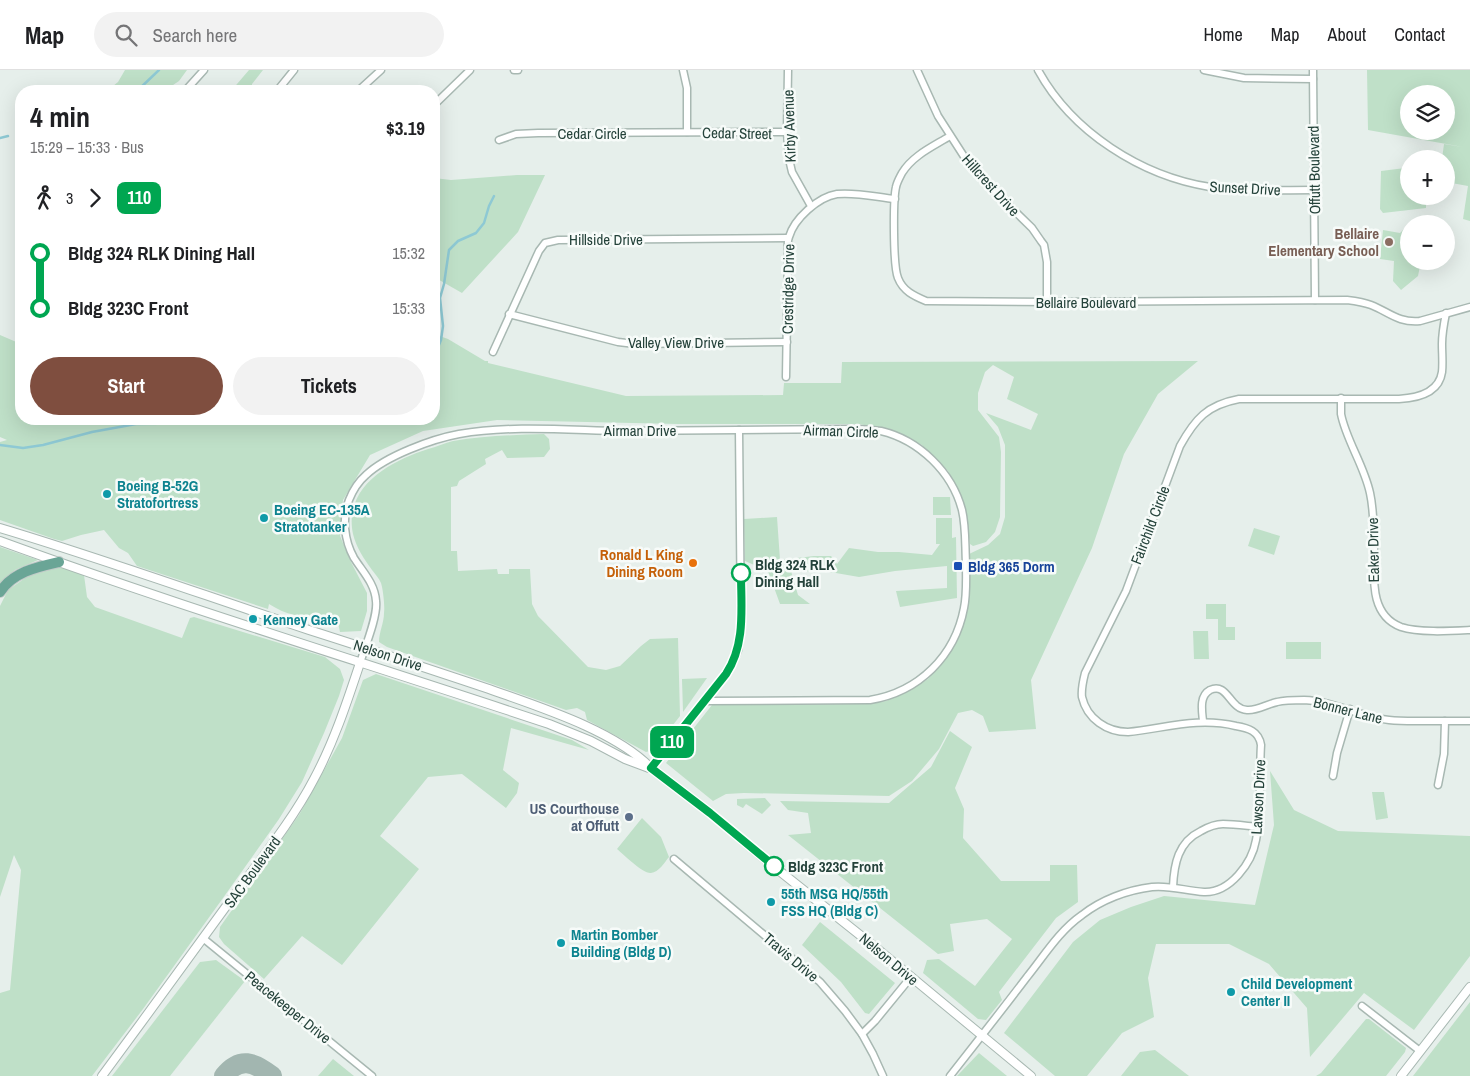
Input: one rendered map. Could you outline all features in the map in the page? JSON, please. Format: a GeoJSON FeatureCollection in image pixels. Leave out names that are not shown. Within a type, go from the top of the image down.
{"type":"FeatureCollection","features":[{"type":"Feature","properties":{"kind":"main road"},"geometry":{"type":"LineString","coordinates":[[0,592],[9,581],[18,575],[40,566],[59,562]]}},
{"type":"Feature","properties":{"kind":"street"},"geometry":{"type":"LineString","coordinates":[[190,85],[204,70]]}},
{"type":"Feature","properties":{"kind":"street"},"geometry":{"type":"LineString","coordinates":[[282,85],[294,70]]}},
{"type":"Feature","properties":{"kind":"street"},"geometry":{"type":"LineString","coordinates":[[365,85],[381,70]]}},
{"type":"Feature","properties":{"kind":"street"},"geometry":{"type":"LineString","coordinates":[[440,99],[470,70]]}},
{"type":"Feature","properties":{"kind":"street"},"geometry":{"type":"LineString","coordinates":[[683,70],[687,88],[687,132]]}},
{"type":"Feature","properties":{"kind":"street","name":"Kirby Avenue"},"geometry":{"type":"LineString","coordinates":[[788,70],[787,132],[792,172],[811,206]]}},
{"type":"Feature","properties":{"kind":"street","name":"Hillcrest Drive"},"geometry":{"type":"LineString","coordinates":[[917,70],[938,116],[965,158],[983,180],[1032,228],[1044,245],[1047,262],[1047,302]]}},
{"type":"Feature","properties":{"kind":"street","name":"Sunset Drive"},"geometry":{"type":"LineString","coordinates":[[1038,70],[1072,115],[1117,152],[1143,166],[1170,177],[1210,187],[1250,190],[1314,190]]}},
{"type":"Feature","properties":{"kind":"street"},"geometry":{"type":"LineString","coordinates":[[1204,70],[1244,78],[1313,79]]}},
{"type":"Feature","properties":{"kind":"street","name":"Offutt Boulevard"},"geometry":{"type":"LineString","coordinates":[[1313,70],[1315,300]]}},
{"type":"Feature","properties":{"kind":"street","name":"Cedar Street"},"geometry":{"type":"LineString","coordinates":[[687,132],[787,132]]}},
{"type":"Feature","properties":{"kind":"street","name":"Cedar Circle"},"geometry":{"type":"LineString","coordinates":[[499,140],[516,134],[538,133],[687,132]]}},
{"type":"Feature","properties":{"kind":"street","name":"Bellaire Boulevard"},"geometry":{"type":"LineString","coordinates":[[950,136],[909,164],[896,187],[894,262],[897,277],[903,287],[914,296],[926,301],[1315,300],[1360,302],[1381,309],[1395,318],[1412,322],[1470,307]]}},
{"type":"Feature","properties":{"kind":"street","name":"Crestridge Drive"},"geometry":{"type":"LineString","coordinates":[[786,377],[788,238],[799,219],[811,206],[834,195],[854,194],[895,199]]}},
{"type":"Feature","properties":{"kind":"street","name":"Hillside Drive"},"geometry":{"type":"LineString","coordinates":[[493,352],[539,250],[545,243],[558,240],[788,238]]}},
{"type":"Feature","properties":{"kind":"street","name":"Fairchild Circle"},"geometry":{"type":"LineString","coordinates":[[1203,721],[1117,732],[1090,715],[1082,696],[1085,673],[1126,591],[1180,446],[1190,428],[1212,408],[1227,401],[1239,399],[1399,399],[1423,395],[1431,390],[1442,371],[1446,313]]}},
{"type":"Feature","properties":{"kind":"street","name":"Valley View Drive"},"geometry":{"type":"LineString","coordinates":[[509,314],[618,342],[635,344],[787,342]]}},
{"type":"Feature","properties":{"kind":"street","name":"Eaker Drive"},"geometry":{"type":"LineString","coordinates":[[1341,398],[1341,413],[1346,430],[1362,466],[1370,493],[1373,518],[1375,593],[1386,618],[1402,627],[1414,630],[1470,630]]}},
{"type":"Feature","properties":{"kind":"street","name":"Airman Drive"},"geometry":{"type":"LineString","coordinates":[[366,647],[376,610],[374,588],[349,547],[345,522],[346,511],[357,484],[376,467],[418,446],[457,435],[487,430],[739,430]]}},
{"type":"Feature","properties":{"kind":"street"},"geometry":{"type":"LineString","coordinates":[[651,768],[730,668],[740,642],[739,430]]}},
{"type":"Feature","properties":{"kind":"street","name":"Airman Circle"},"geometry":{"type":"LineString","coordinates":[[705,701],[870,700],[890,695],[912,685],[932,671],[939,663],[958,631],[964,607],[966,550],[962,510],[950,482],[939,467],[926,455],[901,439],[875,430],[739,430]]}},
{"type":"Feature","properties":{"kind":"street","name":"Nelson Drive"},"geometry":{"type":"LineString","coordinates":[[0,528],[366,647],[522,701],[569,719],[596,732],[643,760],[875,947],[1031,1076]]}},
{"type":"Feature","properties":{"kind":"street","name":"Nelson Drive"},"geometry":{"type":"LineString","coordinates":[[0,541],[245,626],[549,724],[591,741],[625,759],[651,768]]}},
{"type":"Feature","properties":{"kind":"street","name":"SAC Boulevard"},"geometry":{"type":"LineString","coordinates":[[102,1076],[204,939],[287,822],[313,781],[335,735],[366,647]]}},
{"type":"Feature","properties":{"kind":"street","name":"Bonner Lane"},"geometry":{"type":"LineString","coordinates":[[1203,721],[1202,701],[1206,693],[1212,689],[1220,690],[1228,695],[1232,703],[1240,709],[1249,710],[1277,702],[1302,700],[1322,702],[1390,721],[1470,721]]}},
{"type":"Feature","properties":{"kind":"street"},"geometry":{"type":"LineString","coordinates":[[1333,776],[1340,740],[1350,710]]}},
{"type":"Feature","properties":{"kind":"street","name":"Lawson Drive"},"geometry":{"type":"LineString","coordinates":[[1173,887],[1206,892],[1217,890],[1235,878],[1247,864],[1256,841],[1260,739],[1255,733],[1244,728],[1221,722],[1203,721]]}},
{"type":"Feature","properties":{"kind":"street"},"geometry":{"type":"LineString","coordinates":[[1438,785],[1444,754],[1446,721]]}},
{"type":"Feature","properties":{"kind":"street"},"geometry":{"type":"LineString","coordinates":[[950,1076],[1056,939],[1081,915],[1102,902],[1124,893],[1152,887],[1173,887],[1177,856],[1193,835],[1216,825],[1231,824],[1258,828]]}},
{"type":"Feature","properties":{"kind":"street","name":"Travis Drive"},"geometry":{"type":"LineString","coordinates":[[674,859],[820,982],[862,1034],[883,1076]]}},
{"type":"Feature","properties":{"kind":"street","name":"Peacekeeper Drive"},"geometry":{"type":"LineString","coordinates":[[204,939],[372,1076]]}},
{"type":"Feature","properties":{"kind":"street"},"geometry":{"type":"LineString","coordinates":[[862,1034],[911,977]]}},
{"type":"Feature","properties":{"kind":"street"},"geometry":{"type":"LineString","coordinates":[[1401,1076],[1470,987]]}},
{"type":"Feature","properties":{"kind":"street"},"geometry":{"type":"LineString","coordinates":[[1362,1006],[1420,1051]]}},
{"type":"Feature","properties":{"kind":"green space"},"geometry":{"type":"Polygon","coordinates":[[[125,70],[187,70],[179,81],[173,85],[114,85],[125,70]]]}},
{"type":"Feature","properties":{"kind":"green space"},"geometry":{"type":"Polygon","coordinates":[[[249,70],[263,70],[252,85],[236,85],[249,70]]]}},
{"type":"Feature","properties":{"kind":"green space"},"geometry":{"type":"Polygon","coordinates":[[[1367,70],[1470,70],[1470,221],[1463,219],[1468,186],[1455,184],[1455,150],[1443,150],[1444,144],[1463,147],[1424,140],[1455,140],[1455,85],[1400,85],[1400,136],[1368,130],[1367,70]]]}},
{"type":"Feature","properties":{"kind":"green space"},"geometry":{"type":"Polygon","coordinates":[[[1400,169],[1400,205],[1426,205],[1426,208],[1383,213],[1380,209],[1381,171],[1400,169]]]}},
{"type":"Feature","properties":{"kind":"green space"},"geometry":{"type":"Polygon","coordinates":[[[545,175],[518,232],[462,293],[440,280],[440,179],[451,180],[545,175]]]}},
{"type":"Feature","properties":{"kind":"green space"},"geometry":{"type":"Polygon","coordinates":[[[1383,230],[1400,233],[1400,270],[1419,270],[1418,276],[1401,290],[1393,281],[1394,261],[1380,259],[1383,230]]]}},
{"type":"Feature","properties":{"kind":"green space"},"geometry":{"type":"Polygon","coordinates":[[[0,335],[15,341],[15,425],[440,425],[440,336],[488,361],[488,363],[626,396],[783,395],[784,383],[841,383],[842,362],[1198,361],[1158,394],[1124,454],[1092,548],[1031,680],[1036,729],[989,732],[983,716],[972,710],[958,713],[939,749],[912,781],[889,796],[744,793],[726,794],[713,801],[666,763],[712,705],[859,704],[886,701],[928,679],[948,656],[960,635],[968,608],[969,554],[988,545],[1000,534],[1005,517],[1005,445],[998,427],[986,413],[1031,430],[1038,414],[1007,399],[1014,377],[993,365],[985,372],[978,393],[978,410],[999,437],[1001,452],[1000,517],[995,532],[986,542],[973,546],[970,544],[964,505],[948,471],[922,445],[890,429],[858,424],[678,424],[497,420],[423,431],[370,455],[343,500],[340,536],[367,593],[367,611],[361,631],[340,632],[338,624],[329,616],[295,615],[281,611],[269,604],[268,609],[137,566],[128,553],[119,548],[104,530],[62,541],[0,520],[0,442],[7,440],[0,437],[0,335]]]}},
{"type":"Feature","properties":{"kind":"green space"},"geometry":{"type":"Polygon","coordinates":[[[544,434],[549,439],[550,449],[544,457],[507,458],[502,450],[485,459],[486,464],[459,481],[457,486],[451,487],[451,551],[457,551],[458,571],[497,569],[498,574],[509,574],[509,569],[530,569],[532,604],[538,616],[588,667],[606,670],[620,666],[650,639],[678,638],[680,716],[655,748],[650,751],[646,752],[587,720],[585,712],[577,708],[566,710],[387,647],[379,642],[384,610],[382,586],[361,553],[353,534],[352,517],[355,502],[363,489],[373,478],[399,461],[450,442],[510,435],[544,434]]]}},
{"type":"Feature","properties":{"kind":"green space"},"geometry":{"type":"Polygon","coordinates":[[[933,497],[950,497],[951,515],[933,515],[933,497]]]}},
{"type":"Feature","properties":{"kind":"green space"},"geometry":{"type":"Polygon","coordinates":[[[777,517],[780,560],[831,556],[837,564],[849,548],[878,552],[932,555],[940,544],[936,544],[936,518],[952,518],[952,538],[956,537],[957,598],[900,607],[896,591],[947,588],[947,566],[859,577],[830,572],[791,571],[798,595],[810,604],[780,604],[768,571],[745,561],[744,519],[777,517]]]}},
{"type":"Feature","properties":{"kind":"green space"},"geometry":{"type":"Polygon","coordinates":[[[1254,528],[1280,536],[1274,555],[1248,546],[1254,528]]]}},
{"type":"Feature","properties":{"kind":"green space"},"geometry":{"type":"Polygon","coordinates":[[[0,547],[38,560],[15,570],[0,584],[0,547]]]}},
{"type":"Feature","properties":{"kind":"green space"},"geometry":{"type":"Polygon","coordinates":[[[60,566],[84,575],[87,597],[95,607],[182,638],[190,618],[194,617],[325,657],[340,669],[344,680],[324,733],[302,782],[279,819],[143,1009],[92,1076],[0,1076],[0,993],[10,990],[21,870],[14,855],[0,897],[0,606],[8,590],[31,574],[60,566]]]}},
{"type":"Feature","properties":{"kind":"green space"},"geometry":{"type":"Polygon","coordinates":[[[1206,604],[1226,604],[1226,627],[1235,627],[1235,640],[1218,640],[1218,619],[1206,619],[1206,604]]]}},
{"type":"Feature","properties":{"kind":"green space"},"geometry":{"type":"Polygon","coordinates":[[[1193,631],[1208,631],[1209,659],[1194,659],[1193,631]]]}},
{"type":"Feature","properties":{"kind":"green space"},"geometry":{"type":"Polygon","coordinates":[[[1286,642],[1321,642],[1321,659],[1286,659],[1286,642]]]}},
{"type":"Feature","properties":{"kind":"green space"},"geometry":{"type":"Polygon","coordinates":[[[376,674],[572,740],[589,750],[511,728],[503,770],[519,783],[517,793],[506,808],[462,774],[428,777],[380,836],[419,869],[342,965],[302,936],[264,979],[224,944],[219,937],[220,927],[299,815],[342,738],[363,680],[376,674]]]}},
{"type":"Feature","properties":{"kind":"green space"},"geometry":{"type":"Polygon","coordinates":[[[707,678],[683,712],[682,679],[707,678]]]}},
{"type":"Feature","properties":{"kind":"green space"},"geometry":{"type":"Polygon","coordinates":[[[950,731],[972,747],[955,788],[964,809],[963,838],[1001,881],[1050,881],[1050,865],[1077,865],[1078,902],[1056,918],[999,992],[1002,1000],[986,1020],[978,1019],[923,973],[927,960],[939,959],[975,986],[1012,939],[987,919],[950,924],[954,951],[938,954],[788,835],[811,833],[808,813],[788,810],[780,801],[889,803],[931,767],[950,731]]]}},
{"type":"Feature","properties":{"kind":"green space"},"geometry":{"type":"Polygon","coordinates":[[[1270,771],[1294,810],[1338,831],[1470,836],[1470,956],[1414,1030],[1364,993],[1310,1057],[1307,1008],[1269,964],[1229,944],[1156,944],[1148,978],[1154,1017],[1122,1033],[1087,1076],[1055,1076],[1004,1033],[1073,942],[1100,920],[1164,896],[1255,905],[1274,825],[1270,771]]]}},
{"type":"Feature","properties":{"kind":"green space"},"geometry":{"type":"Polygon","coordinates":[[[1372,792],[1384,792],[1388,818],[1376,820],[1372,792]]]}},
{"type":"Feature","properties":{"kind":"green space"},"geometry":{"type":"Polygon","coordinates":[[[765,798],[771,805],[762,814],[746,804],[743,808],[737,805],[737,799],[765,798]]]}},
{"type":"Feature","properties":{"kind":"green space"},"geometry":{"type":"Polygon","coordinates":[[[642,818],[661,837],[669,857],[659,869],[651,873],[638,867],[617,849],[642,818]]]}},
{"type":"Feature","properties":{"kind":"green space"},"geometry":{"type":"Polygon","coordinates":[[[820,922],[895,983],[869,1014],[865,1013],[841,982],[802,945],[820,922]]]}},
{"type":"Feature","properties":{"kind":"green space"},"geometry":{"type":"Polygon","coordinates":[[[216,960],[245,981],[170,1076],[112,1076],[200,962],[216,960]]]}},
{"type":"Feature","properties":{"kind":"green space"},"geometry":{"type":"Polygon","coordinates":[[[1470,1002],[1470,1076],[1413,1076],[1470,1002]]]}},
{"type":"Feature","properties":{"kind":"green space"},"geometry":{"type":"Polygon","coordinates":[[[1366,1019],[1369,1019],[1406,1048],[1405,1052],[1386,1076],[1316,1076],[1321,1073],[1366,1019]]]}},
{"type":"Feature","properties":{"kind":"green space"},"geometry":{"type":"Polygon","coordinates":[[[1155,1050],[1189,1076],[1121,1076],[1140,1052],[1155,1050]]]}},
{"type":"Feature","properties":{"kind":"green space"},"geometry":{"type":"Polygon","coordinates":[[[979,1053],[1007,1076],[957,1076],[979,1053]]]}},
{"type":"Feature","properties":{"kind":"green space"},"geometry":{"type":"Polygon","coordinates":[[[333,1059],[354,1076],[318,1076],[333,1059]]]}},
{"type":"Feature","properties":{"kind":"waterway"},"geometry":{"type":"LineString","coordinates":[[143,85],[159,70]]}},
{"type":"Feature","properties":{"kind":"waterway"},"geometry":{"type":"LineString","coordinates":[[0,138],[8,136]]}},
{"type":"Feature","properties":{"kind":"waterway"},"geometry":{"type":"LineString","coordinates":[[440,298],[449,250],[458,241],[476,233],[484,223],[494,196]]}},
{"type":"Feature","properties":{"kind":"waterway"},"geometry":{"type":"LineString","coordinates":[[440,298],[443,326],[440,342]]}},
{"type":"Feature","properties":{"kind":"waterway"},"geometry":{"type":"LineString","coordinates":[[0,445],[23,448],[43,445],[92,432],[130,425]]}},
{"type":"Feature","properties":{"kind":"taxiway"},"geometry":{"type":"LineString","coordinates":[[224,1076],[236,1066],[247,1063],[259,1067],[272,1076]]}},
{"type":"Feature","properties":{"kind":"bus line","name":"110"},"geometry":{"type":"LineString","coordinates":[[741,573],[740,642],[734,660],[726,674],[651,768],[710,813],[774,866]]}},
{"type":"Feature","properties":{"kind":"place","name":"Bellaire Elementary School"},"geometry":{"type":"Point","coordinates":[1389,242]}},
{"type":"Feature","properties":{"kind":"place","name":"Boeing B-52G Stratofortress"},"geometry":{"type":"Point","coordinates":[107,494]}},
{"type":"Feature","properties":{"kind":"place","name":"Boeing EC-135A Stratotanker"},"geometry":{"type":"Point","coordinates":[264,518]}},
{"type":"Feature","properties":{"kind":"place","name":"Ronald L King Dining Room"},"geometry":{"type":"Point","coordinates":[693,563]}},
{"type":"Feature","properties":{"kind":"place","name":"Bldg 365 Dorm"},"geometry":{"type":"Point","coordinates":[958,566]}},
{"type":"Feature","properties":{"kind":"place","name":"Bldg 324 RLK Dining Hall"},"geometry":{"type":"Point","coordinates":[741,573]}},
{"type":"Feature","properties":{"kind":"place","name":"Kenney Gate"},"geometry":{"type":"Point","coordinates":[253,619]}},
{"type":"Feature","properties":{"kind":"place","name":"US Courthouse at Offutt"},"geometry":{"type":"Point","coordinates":[629,817]}},
{"type":"Feature","properties":{"kind":"place","name":"Bldg 323C Front"},"geometry":{"type":"Point","coordinates":[774,866]}},
{"type":"Feature","properties":{"kind":"place","name":"55th MSG HQ/55th FSS HQ (Bldg C)"},"geometry":{"type":"Point","coordinates":[771,902]}},
{"type":"Feature","properties":{"kind":"place","name":"Martin Bomber Building (Bldg D)"},"geometry":{"type":"Point","coordinates":[561,943]}},
{"type":"Feature","properties":{"kind":"place","name":"Child Development Center II"},"geometry":{"type":"Point","coordinates":[1231,992]}}]}
